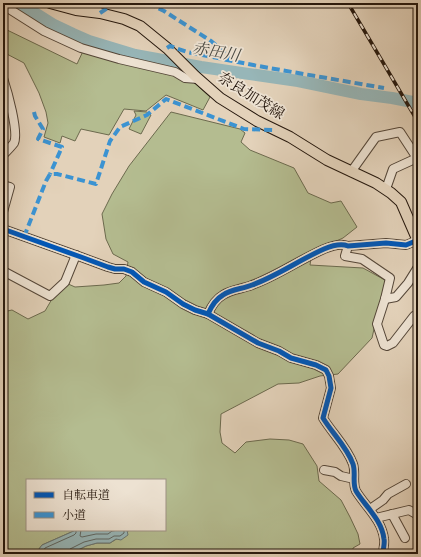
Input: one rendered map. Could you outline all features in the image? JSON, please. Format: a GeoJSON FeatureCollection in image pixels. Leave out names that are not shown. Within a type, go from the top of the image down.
{"type":"FeatureCollection","features":[{"type":"Feature","properties":{"kind":"main road","name":"奈良加茂線"},"geometry":{"type":"LineString","coordinates":[[50,3],[76,10],[129,20],[145,30],[167,48],[196,78],[220,98],[257,122],[290,137],[327,160],[386,189],[401,202],[418,241]]}},
{"type":"Feature","properties":{"kind":"street"},"geometry":{"type":"LineString","coordinates":[[3,5],[44,31],[81,48],[119,59],[175,72],[185,78],[196,78]]}},
{"type":"Feature","properties":{"kind":"street"},"geometry":{"type":"LineString","coordinates":[[3,78],[12,110],[15,137],[14,143],[3,155]]}},
{"type":"Feature","properties":{"kind":"street"},"geometry":{"type":"LineString","coordinates":[[350,172],[376,137],[400,132],[417,158],[393,169],[386,189]]}},
{"type":"Feature","properties":{"kind":"street"},"geometry":{"type":"LineString","coordinates":[[3,185],[10,187],[3,212]]}},
{"type":"Feature","properties":{"kind":"street"},"geometry":{"type":"LineString","coordinates":[[3,229],[108,267],[115,269],[124,268],[132,272],[144,282],[166,292],[183,304],[194,310],[208,314],[258,343],[279,351],[291,358],[316,364],[326,370],[329,376],[330,388],[323,418],[335,433],[354,465],[356,490],[376,518],[384,538],[383,554]]}},
{"type":"Feature","properties":{"kind":"street"},"geometry":{"type":"LineString","coordinates":[[208,314],[218,298],[224,294],[259,282],[327,248],[342,244],[348,246],[386,242],[406,245],[418,241]]}},
{"type":"Feature","properties":{"kind":"street"},"geometry":{"type":"LineString","coordinates":[[348,246],[345,256],[362,259],[390,278],[386,299],[377,324],[384,345],[387,346],[393,343],[414,316]]}},
{"type":"Feature","properties":{"kind":"street"},"geometry":{"type":"LineString","coordinates":[[3,271],[50,296],[65,282],[76,255]]}},
{"type":"Feature","properties":{"kind":"street"},"geometry":{"type":"LineString","coordinates":[[386,299],[396,296],[408,283],[418,267]]}},
{"type":"Feature","properties":{"kind":"street"},"geometry":{"type":"LineString","coordinates":[[324,470],[335,472],[340,476],[354,479]]}},
{"type":"Feature","properties":{"kind":"street"},"geometry":{"type":"LineString","coordinates":[[370,509],[383,500],[388,494],[406,484]]}},
{"type":"Feature","properties":{"kind":"street"},"geometry":{"type":"LineString","coordinates":[[376,518],[409,510],[416,514]]}},
{"type":"Feature","properties":{"kind":"street"},"geometry":{"type":"LineString","coordinates":[[392,514],[405,538]]}},
{"type":"Feature","properties":{"kind":"green space"},"geometry":{"type":"Polygon","coordinates":[[[3,28],[77,64],[84,49],[184,73],[210,97],[203,110],[166,95],[146,111],[124,109],[109,135],[81,129],[75,141],[62,136],[60,143],[44,137],[48,123],[46,112],[39,93],[24,63],[3,52],[3,28]]]}},
{"type":"Feature","properties":{"kind":"green space"},"geometry":{"type":"Polygon","coordinates":[[[134,111],[147,112],[151,115],[141,134],[129,129],[136,115],[134,111]]]}},
{"type":"Feature","properties":{"kind":"green space"},"geometry":{"type":"Polygon","coordinates":[[[171,112],[240,129],[245,133],[241,142],[250,150],[294,168],[308,193],[331,203],[341,201],[357,227],[343,238],[312,252],[310,265],[363,268],[385,280],[382,302],[374,325],[372,338],[338,374],[330,375],[291,357],[195,308],[127,268],[128,262],[113,254],[106,239],[102,214],[129,166],[171,112]]]}},
{"type":"Feature","properties":{"kind":"green space"},"geometry":{"type":"Polygon","coordinates":[[[126,271],[327,375],[299,383],[278,384],[221,414],[220,432],[222,443],[235,453],[246,442],[270,439],[289,440],[303,444],[317,466],[319,481],[341,500],[358,534],[360,544],[353,548],[353,554],[70,554],[86,546],[97,543],[110,543],[128,531],[166,531],[166,479],[26,479],[26,531],[74,531],[42,545],[39,549],[40,554],[3,554],[3,312],[12,310],[28,319],[45,311],[52,299],[66,283],[75,287],[104,285],[119,283],[126,276],[126,271]]]}},
{"type":"Feature","properties":{"kind":"water"},"geometry":{"type":"Polygon","coordinates":[[[74,531],[127,531],[128,535],[121,540],[116,539],[110,543],[97,543],[86,546],[70,554],[40,554],[39,549],[42,545],[74,531]]]}},
{"type":"Feature","properties":{"kind":"waterway","name":"赤田川"},"geometry":{"type":"LineString","coordinates":[[19,3],[54,25],[73,34],[89,41],[135,55],[201,67],[298,81],[361,94],[418,103]]}},
{"type":"Feature","properties":{"kind":"railway"},"geometry":{"type":"LineString","coordinates":[[348,3],[418,122]]}},
{"type":"Feature","properties":{"kind":"marked path"},"geometry":{"type":"LineString","coordinates":[[100,13],[115,3]]}},
{"type":"Feature","properties":{"kind":"marked path"},"geometry":{"type":"LineString","coordinates":[[148,3],[164,11],[211,41],[223,51],[230,60]]}},
{"type":"Feature","properties":{"kind":"marked path"},"geometry":{"type":"LineString","coordinates":[[167,48],[170,46],[187,52],[258,66],[384,88]]}},
{"type":"Feature","properties":{"kind":"marked path"},"geometry":{"type":"LineString","coordinates":[[24,237],[50,174],[57,174],[96,184],[110,141],[120,127],[147,115],[166,99],[244,129],[274,130]]}},
{"type":"Feature","properties":{"kind":"marked path"},"geometry":{"type":"LineString","coordinates":[[34,112],[43,129],[38,139],[62,147],[50,174]]}},
{"type":"Feature","properties":{"kind":"cycle path"},"geometry":{"type":"LineString","coordinates":[[3,229],[108,267],[124,269],[132,272],[144,282],[166,292],[183,304],[208,314],[258,343],[279,351],[291,358],[316,365],[326,370],[329,376],[331,388],[323,418],[343,446],[353,464],[354,485],[356,491],[377,519],[383,532],[383,554]]}},
{"type":"Feature","properties":{"kind":"cycle path"},"geometry":{"type":"LineString","coordinates":[[208,314],[216,301],[226,293],[248,286],[279,273],[327,248],[339,245],[348,246],[386,243],[406,245],[418,240]]}}]}
